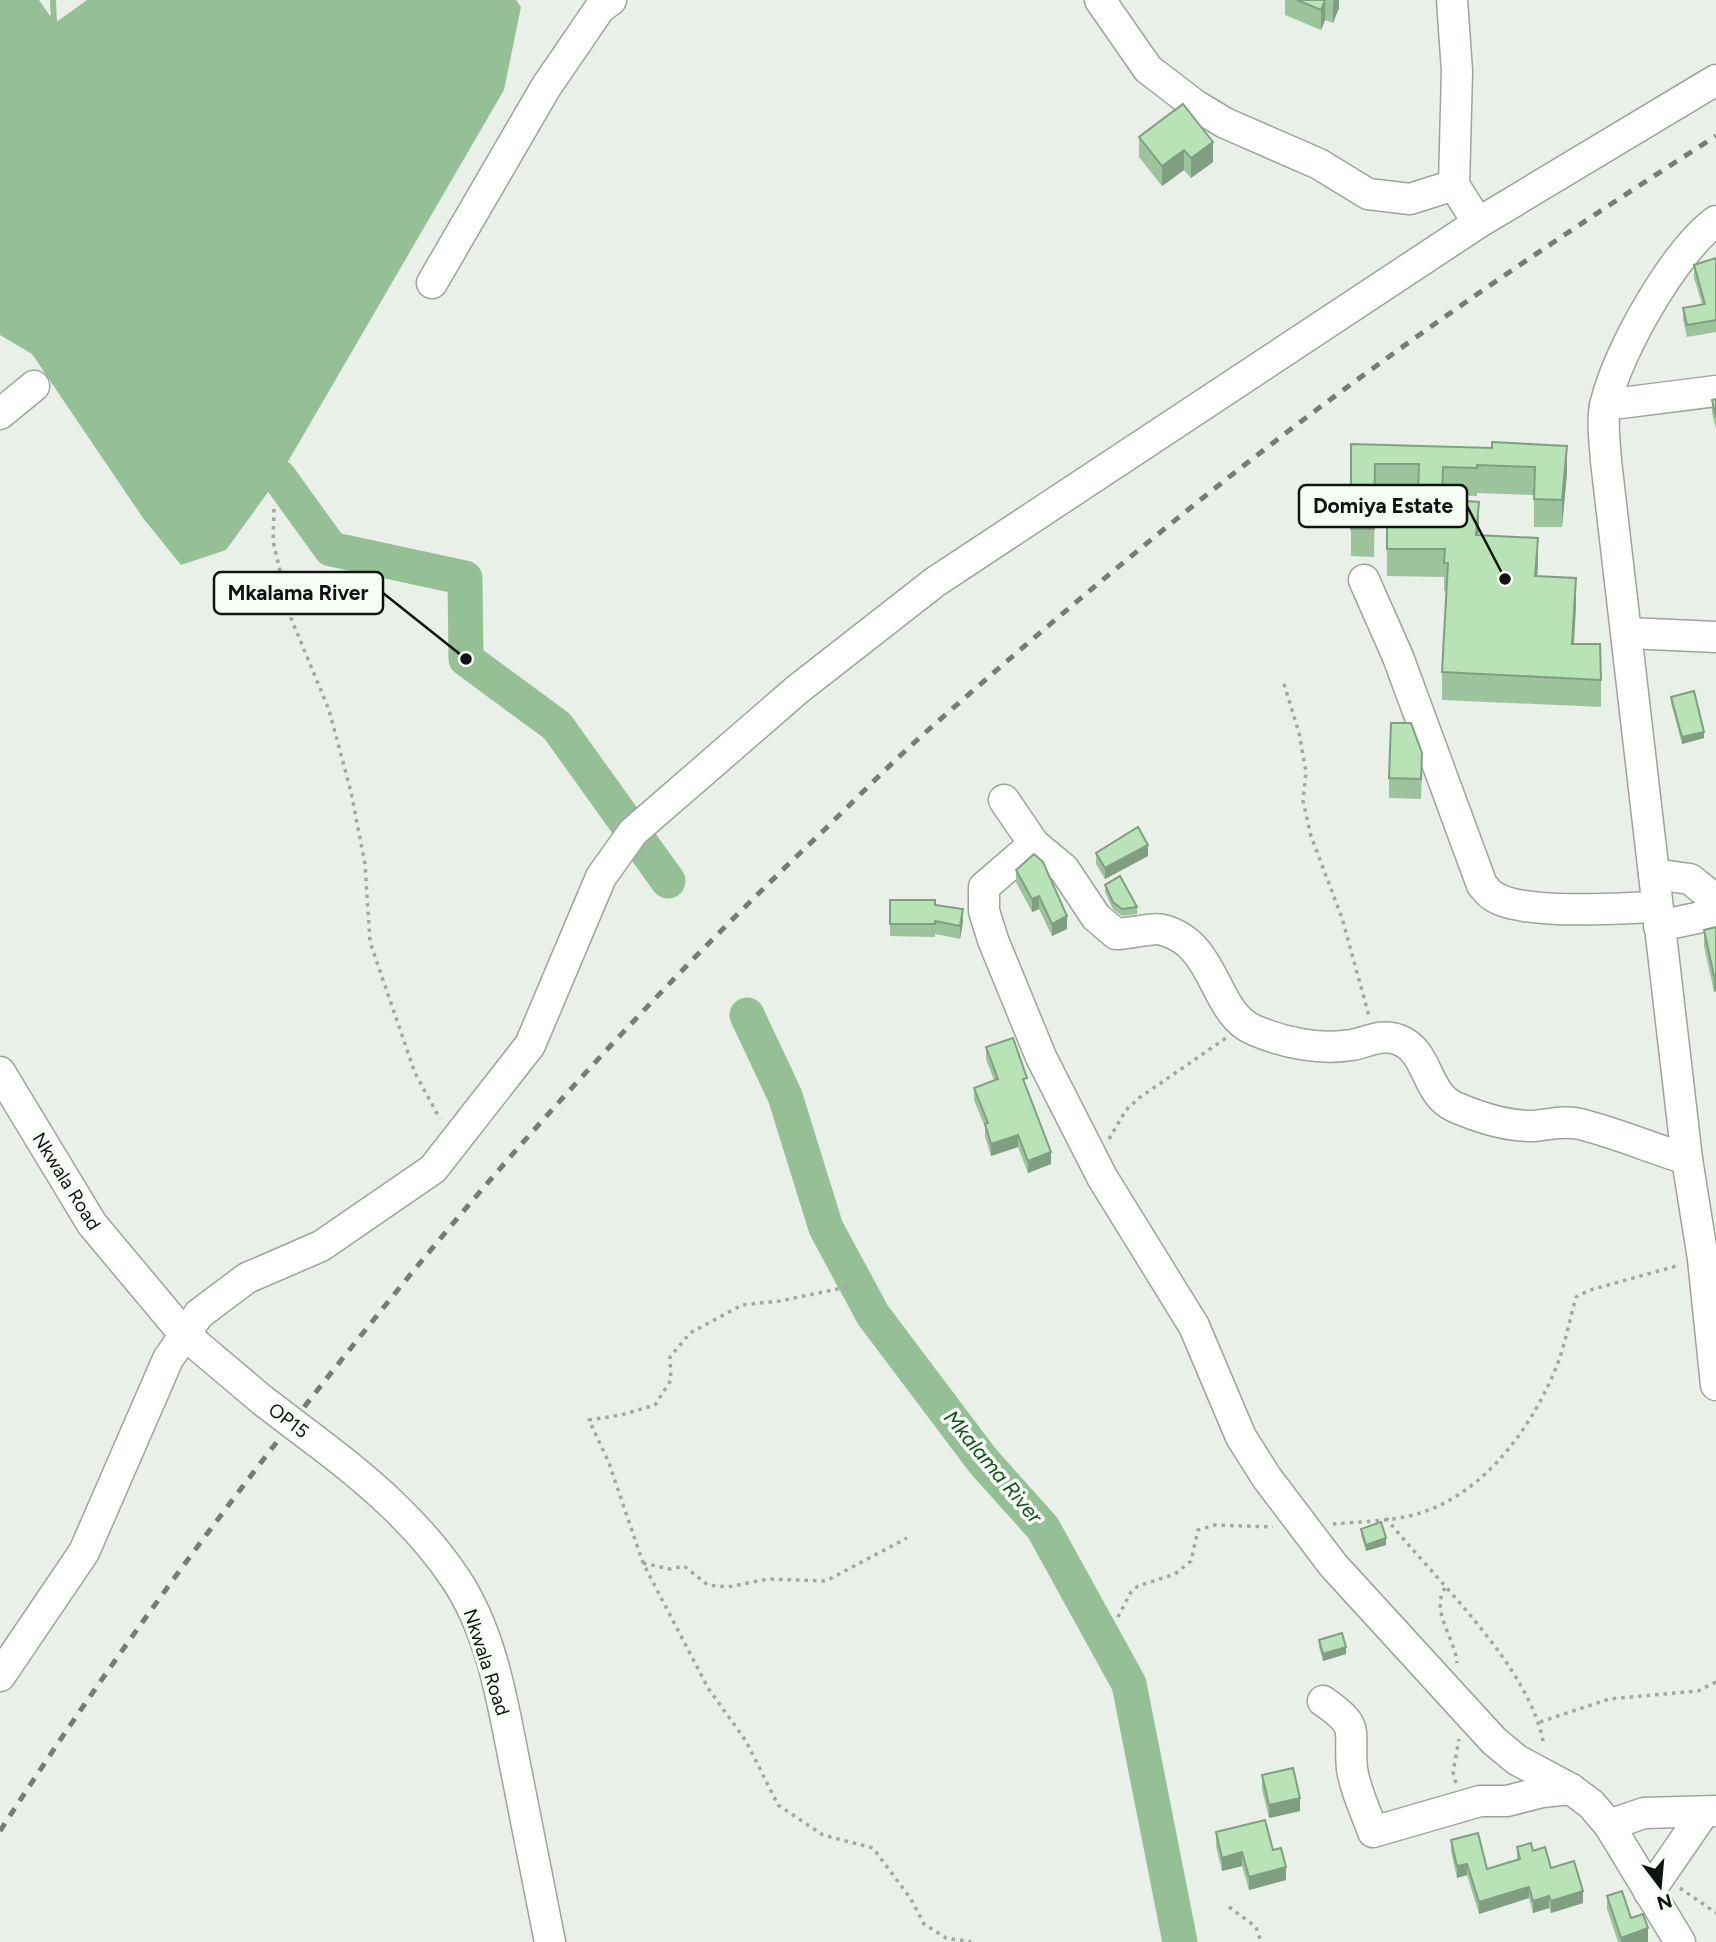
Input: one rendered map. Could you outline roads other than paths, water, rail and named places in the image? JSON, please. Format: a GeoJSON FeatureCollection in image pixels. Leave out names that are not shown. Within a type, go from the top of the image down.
{"type":"FeatureCollection","features":[{"type":"Feature","properties":{"kind":"street"},"geometry":{"type":"LineString","coordinates":[[432,283],[546,87],[600,8],[611,0]]}},
{"type":"Feature","properties":{"kind":"street"},"geometry":{"type":"LineString","coordinates":[[1100,0],[1148,69],[1195,105],[1225,123],[1319,164],[1368,194],[1410,199],[1454,185]]}},
{"type":"Feature","properties":{"kind":"street"},"geometry":{"type":"LineString","coordinates":[[1452,0],[1457,71],[1454,185],[1478,223]]}},
{"type":"Feature","properties":{"kind":"street"},"geometry":{"type":"LineString","coordinates":[[0,1676],[84,1552],[168,1359],[199,1314],[221,1294],[247,1278],[321,1246],[433,1169],[530,1045],[600,877],[633,832],[662,805],[798,689],[935,582],[1478,223],[1716,80]]}},
{"type":"Feature","properties":{"kind":"street"},"geometry":{"type":"LineString","coordinates":[[1716,221],[1680,259],[1650,307],[1619,362],[1605,405],[1606,461],[1628,633],[1686,1159],[1703,1259],[1716,1385]]}},
{"type":"Feature","properties":{"kind":"street"},"geometry":{"type":"LineString","coordinates":[[0,414],[34,386]]}},
{"type":"Feature","properties":{"kind":"street"},"geometry":{"type":"LineString","coordinates":[[1605,405],[1716,391]]}},
{"type":"Feature","properties":{"kind":"street"},"geometry":{"type":"LineString","coordinates":[[1364,580],[1403,670],[1482,885],[1493,896],[1507,902],[1544,908],[1658,917],[1716,914]]}},
{"type":"Feature","properties":{"kind":"street"},"geometry":{"type":"LineString","coordinates":[[1628,633],[1716,637]]}},
{"type":"Feature","properties":{"kind":"street"},"geometry":{"type":"LineString","coordinates":[[1004,800],[1034,844],[1064,869],[1096,917],[1116,934],[1162,929],[1186,942],[1206,960],[1235,1016],[1251,1029],[1318,1048],[1353,1045],[1376,1038],[1400,1040],[1413,1048],[1440,1097],[1472,1114],[1533,1126],[1555,1122],[1578,1124],[1686,1159]]}},
{"type":"Feature","properties":{"kind":"street"},"geometry":{"type":"LineString","coordinates":[[1034,844],[984,887],[984,911],[993,940],[1041,1057],[1133,1231],[1194,1326],[1241,1437],[1303,1527],[1388,1628],[1464,1709],[1503,1749],[1591,1804],[1654,1884],[1680,1942]]}},
{"type":"Feature","properties":{"kind":"street"},"geometry":{"type":"LineString","coordinates":[[1654,874],[1690,879],[1716,900]]}},
{"type":"Feature","properties":{"kind":"street","name":"Nkwala Road"},"geometry":{"type":"LineString","coordinates":[[0,1072],[92,1224],[184,1334],[262,1400]]}},
{"type":"Feature","properties":{"kind":"street","name":"OP15"},"geometry":{"type":"LineString","coordinates":[[262,1400],[316,1441]]}},
{"type":"Feature","properties":{"kind":"street","name":"Nkwala Road"},"geometry":{"type":"LineString","coordinates":[[316,1441],[386,1498],[419,1533],[456,1579],[476,1616],[499,1687],[550,1942]]}},
{"type":"Feature","properties":{"kind":"street"},"geometry":{"type":"LineString","coordinates":[[1323,1701],[1347,1718],[1353,1737],[1352,1770],[1373,1832],[1464,1805],[1559,1783]]}},
{"type":"Feature","properties":{"kind":"street"},"geometry":{"type":"LineString","coordinates":[[1609,1825],[1644,1813],[1710,1812]]}},
{"type":"Feature","properties":{"kind":"street"},"geometry":{"type":"LineString","coordinates":[[1654,1884],[1710,1812]]}},
{"type":"Feature","properties":{"kind":"waterway"},"geometry":{"type":"LineString","coordinates":[[53,0],[54,23]]}},
{"type":"Feature","properties":{"kind":"waterway","name":"Mkalama River"},"geometry":{"type":"LineString","coordinates":[[279,477],[331,549],[465,578],[466,659],[557,726],[668,881]]}},
{"type":"Feature","properties":{"kind":"waterway","name":"Mkalama River"},"geometry":{"type":"LineString","coordinates":[[747,1015],[785,1096],[826,1228],[873,1315],[983,1461],[1043,1528],[1129,1684],[1180,1942]]}},
{"type":"Feature","properties":{"kind":"railway"},"geometry":{"type":"LineString","coordinates":[[0,1831],[177,1574],[367,1328],[530,1135],[643,1011],[760,892],[927,731],[1035,637],[1257,455],[1457,309],[1716,136]]}},
{"type":"Feature","properties":{"kind":"place","name":"Domiya Estate"},"geometry":{"type":"Point","coordinates":[1505,579]}},
{"type":"Feature","properties":{"kind":"place","name":"Mkalama River"},"geometry":{"type":"Point","coordinates":[466,659]}}]}
